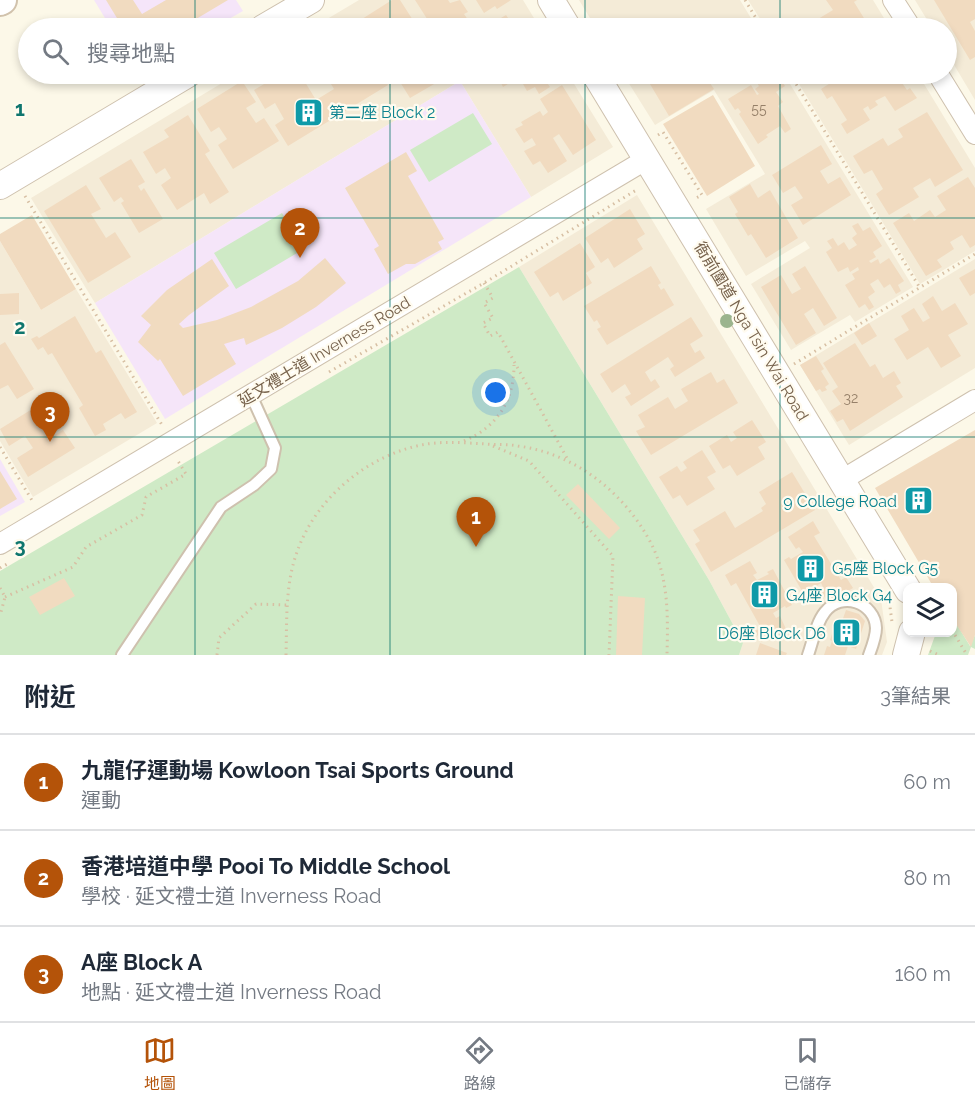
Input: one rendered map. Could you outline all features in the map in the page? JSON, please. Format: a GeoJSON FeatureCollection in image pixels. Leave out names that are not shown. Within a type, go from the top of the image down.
{"type":"FeatureCollection","features":[{"type":"Feature","properties":{"kind":"street"},"geometry":{"type":"LineString","coordinates":[[280,18],[311,0]]}},
{"type":"Feature","properties":{"kind":"street"},"geometry":{"type":"LineString","coordinates":[[551,0],[562,18]]}},
{"type":"Feature","properties":{"kind":"street"},"geometry":{"type":"LineString","coordinates":[[894,0],[905,18]]}},
{"type":"Feature","properties":{"kind":"street"},"geometry":{"type":"LineString","coordinates":[[0,186],[171,84]]}},
{"type":"Feature","properties":{"kind":"street","name":"衙前圍道 Nga Tsin Wai Road"},"geometry":{"type":"LineString","coordinates":[[603,84],[652,147],[842,480],[904,583]]}},
{"type":"Feature","properties":{"kind":"street"},"geometry":{"type":"LineString","coordinates":[[944,84],[975,134]]}},
{"type":"Feature","properties":{"kind":"street","name":"延文禮士道 Inverness Road"},"geometry":{"type":"LineString","coordinates":[[0,544],[251,395],[652,147]]}},
{"type":"Feature","properties":{"kind":"street"},"geometry":{"type":"LineString","coordinates":[[842,480],[975,400]]}},
{"type":"Feature","properties":{"kind":"lane"},"geometry":{"type":"LineString","coordinates":[[122,655],[221,507],[254,485],[271,469],[275,448],[251,395]]}},
{"type":"Feature","properties":{"kind":"lane"},"geometry":{"type":"LineString","coordinates":[[808,655],[825,612],[831,605],[848,600],[865,606],[875,621],[875,639],[869,655]]}},
{"type":"Feature","properties":{"kind":"path"},"geometry":{"type":"LineString","coordinates":[[745,0],[756,18]]}},
{"type":"Feature","properties":{"kind":"path"},"geometry":{"type":"LineString","coordinates":[[796,84],[920,288]]}},
{"type":"Feature","properties":{"kind":"path"},"geometry":{"type":"LineString","coordinates":[[652,147],[663,132],[702,195],[695,199]]}},
{"type":"Feature","properties":{"kind":"path"},"geometry":{"type":"LineString","coordinates":[[321,378],[484,283],[640,187]]}},
{"type":"Feature","properties":{"kind":"path"},"geometry":{"type":"LineString","coordinates":[[24,195],[162,425]]}},
{"type":"Feature","properties":{"kind":"path"},"geometry":{"type":"LineString","coordinates":[[800,372],[794,364],[975,254]]}},
{"type":"Feature","properties":{"kind":"path"},"geometry":{"type":"LineString","coordinates":[[484,283],[493,298],[484,303],[493,318],[483,323],[490,336],[498,332],[569,461]]}},
{"type":"Feature","properties":{"kind":"path"},"geometry":{"type":"LineString","coordinates":[[462,442],[478,435],[502,412],[510,396],[514,380],[514,362]]}},
{"type":"Feature","properties":{"kind":"path"},"geometry":{"type":"LineString","coordinates":[[286,655],[289,586],[297,551],[313,520],[334,492],[362,470],[393,453],[427,444],[462,442],[526,447],[569,461],[600,480],[627,506],[648,537],[662,572],[668,608],[666,655]]}},
{"type":"Feature","properties":{"kind":"path"},"geometry":{"type":"LineString","coordinates":[[490,444],[530,461],[613,556],[609,655]]}},
{"type":"Feature","properties":{"kind":"path"},"geometry":{"type":"LineString","coordinates":[[0,447],[33,502]]}},
{"type":"Feature","properties":{"kind":"path"},"geometry":{"type":"LineString","coordinates":[[5,597],[73,567],[86,547],[142,515],[146,497],[186,474],[178,462]]}},
{"type":"Feature","properties":{"kind":"path"},"geometry":{"type":"LineString","coordinates":[[0,568],[10,562]]}},
{"type":"Feature","properties":{"kind":"path"},"geometry":{"type":"LineString","coordinates":[[0,588],[5,597],[0,616]]}},
{"type":"Feature","properties":{"kind":"path"},"geometry":{"type":"LineString","coordinates":[[217,655],[219,638],[256,604],[288,605]]}},
{"type":"Feature","properties":{"kind":"path"},"geometry":{"type":"LineString","coordinates":[[956,637],[967,655]]}},
{"type":"Feature","properties":{"kind":"path"},"geometry":{"type":"LineString","coordinates":[[914,646],[939,655]]}},
{"type":"Feature","properties":{"kind":"shaded area"},"geometry":{"type":"Polygon","coordinates":[[[94,0],[236,0],[243,11],[231,18],[105,18],[94,0]]]}},
{"type":"Feature","properties":{"kind":"shaded area"},"geometry":{"type":"Polygon","coordinates":[[[359,0],[523,0],[534,18],[329,18],[359,0]]]}},
{"type":"Feature","properties":{"kind":"shaded area"},"geometry":{"type":"Polygon","coordinates":[[[579,0],[740,0],[751,18],[590,18],[579,0]]]}},
{"type":"Feature","properties":{"kind":"shaded area"},"geometry":{"type":"Polygon","coordinates":[[[748,0],[873,0],[884,18],[760,18],[748,0]]]}},
{"type":"Feature","properties":{"kind":"shaded area"},"geometry":{"type":"Polygon","coordinates":[[[915,0],[975,0],[975,100],[957,70],[957,18],[926,18],[915,0]]]}},
{"type":"Feature","properties":{"kind":"shaded area"},"geometry":{"type":"Polygon","coordinates":[[[220,84],[455,84],[95,303],[31,198],[220,84]]]}},
{"type":"Feature","properties":{"kind":"shaded area"},"geometry":{"type":"Polygon","coordinates":[[[455,84],[462,84],[531,197],[165,419],[95,303],[455,84]]]}},
{"type":"Feature","properties":{"kind":"shaded area"},"geometry":{"type":"Polygon","coordinates":[[[462,84],[574,84],[613,147],[531,197],[462,84]]]}},
{"type":"Feature","properties":{"kind":"shaded area"},"geometry":{"type":"Polygon","coordinates":[[[629,84],[790,84],[913,287],[855,322],[850,315],[791,350],[751,284],[810,248],[805,241],[746,276],[706,209],[765,174],[714,90],[655,125],[629,84]]]}},
{"type":"Feature","properties":{"kind":"shaded area"},"geometry":{"type":"Polygon","coordinates":[[[799,84],[924,84],[975,168],[975,251],[920,284],[799,84]]]}},
{"type":"Feature","properties":{"kind":"shaded area"},"geometry":{"type":"Polygon","coordinates":[[[637,195],[881,599],[887,642],[882,655],[739,655],[743,643],[709,580],[519,267],[637,195]]]}},
{"type":"Feature","properties":{"kind":"shaded area"},"geometry":{"type":"Polygon","coordinates":[[[0,241],[41,310],[76,289],[157,423],[33,497],[0,441],[0,241]]]}},
{"type":"Feature","properties":{"kind":"shaded area"},"geometry":{"type":"Polygon","coordinates":[[[975,259],[975,368],[849,445],[800,365],[975,259]]]}},
{"type":"Feature","properties":{"kind":"shaded area"},"geometry":{"type":"Polygon","coordinates":[[[0,459],[25,502],[0,516],[0,459]]]}},
{"type":"Feature","properties":{"kind":"green space"},"geometry":{"type":"Polygon","coordinates":[[[473,113],[492,144],[429,182],[410,150],[473,113]]]}},
{"type":"Feature","properties":{"kind":"green space"},"geometry":{"type":"Polygon","coordinates":[[[282,213],[304,249],[236,289],[214,253],[282,213]]]}},
{"type":"Feature","properties":{"kind":"green space"},"geometry":{"type":"Polygon","coordinates":[[[519,267],[709,580],[743,643],[739,655],[0,655],[0,571],[519,267]]]}},
{"type":"Feature","properties":{"kind":"green space"},"geometry":{"type":"Polygon","coordinates":[[[957,625],[970,646],[975,635],[975,649],[971,647],[968,655],[928,655],[935,637],[957,637],[957,625]]]}},
{"type":"Feature","properties":{"kind":"building"},"geometry":{"type":"Polygon","coordinates":[[[106,0],[133,0],[142,14],[166,0],[228,0],[198,18],[117,18],[106,0]]]}},
{"type":"Feature","properties":{"kind":"building"},"geometry":{"type":"Polygon","coordinates":[[[392,0],[400,0],[412,18],[364,18],[392,0]]]}},
{"type":"Feature","properties":{"kind":"building"},"geometry":{"type":"Polygon","coordinates":[[[415,0],[448,0],[450,3],[460,0],[468,12],[464,14],[467,18],[427,18],[415,0]]]}},
{"type":"Feature","properties":{"kind":"building"},"geometry":{"type":"Polygon","coordinates":[[[476,0],[511,0],[497,9],[495,6],[484,13],[476,0]]]}},
{"type":"Feature","properties":{"kind":"building"},"geometry":{"type":"Polygon","coordinates":[[[826,0],[857,0],[854,2],[864,18],[820,18],[833,10],[826,0]]]}},
{"type":"Feature","properties":{"kind":"building"},"geometry":{"type":"Polygon","coordinates":[[[934,0],[975,0],[975,19],[970,22],[975,31],[975,57],[970,60],[957,38],[957,18],[945,18],[934,0]]]}},
{"type":"Feature","properties":{"kind":"building"},"geometry":{"type":"Polygon","coordinates":[[[237,84],[244,84],[256,102],[246,108],[256,123],[264,118],[279,141],[233,169],[218,145],[227,139],[219,127],[211,132],[197,109],[237,84]]]}},
{"type":"Feature","properties":{"kind":"building","name":"第二座 Block 2"},"geometry":{"type":"Polygon","coordinates":[[[264,84],[306,84],[316,100],[334,89],[331,84],[388,85],[288,146],[275,125],[284,119],[275,103],[265,109],[254,90],[264,84]]]}},
{"type":"Feature","properties":{"kind":"building"},"geometry":{"type":"Polygon","coordinates":[[[401,84],[434,84],[410,98],[401,84]]]}},
{"type":"Feature","properties":{"kind":"building"},"geometry":{"type":"Polygon","coordinates":[[[523,84],[548,84],[550,87],[539,94],[535,87],[527,91],[523,84]]]}},
{"type":"Feature","properties":{"kind":"building"},"geometry":{"type":"Polygon","coordinates":[[[650,84],[711,84],[714,89],[669,116],[650,84]]]}},
{"type":"Feature","properties":{"kind":"building"},"geometry":{"type":"Polygon","coordinates":[[[758,84],[784,84],[785,86],[776,92],[783,102],[778,106],[791,129],[785,133],[780,126],[766,135],[768,137],[758,144],[739,114],[741,112],[738,108],[735,110],[728,99],[751,85],[757,95],[759,94],[755,89],[759,86],[758,84]]]}},
{"type":"Feature","properties":{"kind":"building"},"geometry":{"type":"Polygon","coordinates":[[[829,84],[903,84],[907,90],[910,88],[917,98],[895,111],[885,96],[875,101],[878,105],[870,110],[868,106],[863,109],[870,120],[847,134],[841,124],[847,120],[832,96],[827,99],[821,89],[829,84]]]}},
{"type":"Feature","properties":{"kind":"building"},"geometry":{"type":"Polygon","coordinates":[[[562,85],[596,140],[573,155],[559,134],[553,138],[567,161],[548,173],[540,161],[533,165],[524,151],[536,145],[532,138],[524,143],[515,129],[523,125],[521,122],[540,111],[543,116],[548,112],[540,99],[562,85]]]}},
{"type":"Feature","properties":{"kind":"building"},"geometry":{"type":"Polygon","coordinates":[[[713,95],[755,166],[707,196],[663,124],[713,95]]]}},
{"type":"Feature","properties":{"kind":"building"},"geometry":{"type":"Polygon","coordinates":[[[927,112],[963,170],[935,187],[930,178],[913,188],[919,197],[889,215],[876,194],[883,189],[872,170],[864,174],[853,156],[883,138],[888,146],[903,137],[898,129],[927,112]]]}},
{"type":"Feature","properties":{"kind":"building"},"geometry":{"type":"Polygon","coordinates":[[[188,115],[210,151],[205,154],[229,192],[210,204],[204,193],[177,210],[161,185],[171,178],[165,168],[156,174],[143,152],[169,137],[164,130],[188,115]]]}},
{"type":"Feature","properties":{"kind":"building"},"geometry":{"type":"Polygon","coordinates":[[[821,145],[832,164],[820,171],[828,184],[840,177],[851,195],[803,225],[791,205],[803,198],[795,186],[783,193],[772,175],[821,145]]]}},
{"type":"Feature","properties":{"kind":"building"},"geometry":{"type":"Polygon","coordinates":[[[406,152],[417,171],[408,176],[444,239],[438,242],[442,249],[415,264],[406,264],[388,274],[374,249],[379,246],[345,188],[406,152]]]}},
{"type":"Feature","properties":{"kind":"building"},"geometry":{"type":"Polygon","coordinates":[[[131,159],[145,182],[138,186],[141,191],[144,188],[163,219],[139,233],[121,203],[124,201],[121,197],[114,202],[99,178],[131,159]]]}},
{"type":"Feature","properties":{"kind":"building"},"geometry":{"type":"Polygon","coordinates":[[[968,177],[975,188],[975,245],[970,248],[962,235],[950,242],[954,249],[937,260],[942,267],[926,276],[893,223],[909,213],[914,221],[930,210],[935,217],[946,210],[937,196],[968,177]]]}},
{"type":"Feature","properties":{"kind":"building"},"geometry":{"type":"Polygon","coordinates":[[[750,184],[758,198],[770,190],[798,238],[766,258],[751,234],[748,236],[735,214],[738,212],[729,197],[750,184]]]}},
{"type":"Feature","properties":{"kind":"building"},"geometry":{"type":"Polygon","coordinates":[[[86,185],[101,209],[91,214],[106,238],[115,232],[131,257],[88,283],[44,211],[86,185]]]}},
{"type":"Feature","properties":{"kind":"building"},"geometry":{"type":"Polygon","coordinates":[[[630,209],[645,234],[637,239],[643,249],[614,268],[608,258],[601,263],[585,238],[630,209]]]}},
{"type":"Feature","properties":{"kind":"building"},"geometry":{"type":"Polygon","coordinates":[[[32,215],[76,289],[41,310],[0,241],[0,234],[32,215]]]}},
{"type":"Feature","properties":{"kind":"building"},"geometry":{"type":"Polygon","coordinates":[[[858,223],[863,231],[870,227],[882,246],[873,252],[876,257],[869,261],[871,263],[878,259],[880,264],[889,258],[904,281],[898,285],[901,291],[896,294],[890,284],[884,288],[878,279],[870,284],[875,292],[868,297],[874,307],[869,310],[865,304],[859,308],[845,285],[855,279],[852,274],[859,270],[858,267],[850,272],[848,267],[838,272],[826,252],[832,248],[827,241],[833,238],[838,246],[844,242],[849,250],[857,245],[852,238],[857,234],[852,226],[858,223]]]}},
{"type":"Feature","properties":{"kind":"building"},"geometry":{"type":"Polygon","coordinates":[[[580,243],[595,267],[586,273],[592,283],[563,301],[558,292],[550,297],[534,272],[580,243]]]}},
{"type":"Feature","properties":{"kind":"building"},"geometry":{"type":"Polygon","coordinates":[[[325,258],[346,283],[316,307],[282,328],[246,345],[244,338],[224,344],[236,364],[183,396],[160,359],[158,361],[138,342],[151,325],[141,316],[167,290],[212,259],[229,286],[179,324],[183,328],[217,320],[251,307],[298,281],[325,258]]]}},
{"type":"Feature","properties":{"kind":"building"},"geometry":{"type":"Polygon","coordinates":[[[651,266],[661,283],[658,285],[661,290],[664,288],[674,305],[607,345],[597,329],[601,327],[597,320],[594,322],[584,306],[651,266]]]}},
{"type":"Feature","properties":{"kind":"building"},"geometry":{"type":"Polygon","coordinates":[[[805,266],[837,318],[824,326],[813,308],[804,314],[816,333],[796,345],[761,287],[781,275],[792,294],[801,289],[792,274],[805,266]]]}},
{"type":"Feature","properties":{"kind":"building"},"geometry":{"type":"Polygon","coordinates":[[[975,269],[975,293],[970,296],[959,278],[975,269]]]}},
{"type":"Feature","properties":{"kind":"building"},"geometry":{"type":"Polygon","coordinates":[[[19,293],[19,314],[0,315],[0,294],[19,293]]]}},
{"type":"Feature","properties":{"kind":"building"},"geometry":{"type":"Polygon","coordinates":[[[933,296],[942,311],[955,303],[968,324],[948,335],[961,356],[941,368],[928,347],[907,360],[894,339],[909,330],[901,316],[914,308],[923,322],[930,318],[922,304],[933,296]]]}},
{"type":"Feature","properties":{"kind":"building"},"geometry":{"type":"Polygon","coordinates":[[[75,316],[96,353],[101,350],[137,412],[125,419],[121,413],[103,424],[106,430],[95,436],[79,408],[83,405],[52,353],[48,355],[43,347],[38,350],[31,339],[37,336],[39,338],[75,316]]]}},
{"type":"Feature","properties":{"kind":"building"},"geometry":{"type":"Polygon","coordinates":[[[691,317],[703,336],[690,344],[695,353],[700,350],[705,358],[675,377],[670,369],[674,366],[668,357],[645,372],[651,382],[655,379],[660,387],[631,406],[625,397],[631,394],[625,384],[612,393],[600,374],[691,317]]]}},
{"type":"Feature","properties":{"kind":"building"},"geometry":{"type":"Polygon","coordinates":[[[869,323],[877,336],[862,345],[854,333],[869,323]]]}},
{"type":"Feature","properties":{"kind":"building"},"geometry":{"type":"Polygon","coordinates":[[[5,342],[34,389],[17,399],[8,385],[0,389],[0,345],[5,342]]]}},
{"type":"Feature","properties":{"kind":"building"},"geometry":{"type":"Polygon","coordinates":[[[855,343],[870,367],[875,364],[883,378],[894,371],[901,383],[896,386],[903,397],[850,431],[843,419],[837,422],[830,411],[841,404],[832,391],[838,387],[823,363],[855,343]]]}},
{"type":"Feature","properties":{"kind":"building"},"geometry":{"type":"Polygon","coordinates":[[[816,356],[829,384],[825,387],[827,390],[822,392],[820,389],[816,391],[800,365],[816,356]]]}},
{"type":"Feature","properties":{"kind":"building"},"geometry":{"type":"Polygon","coordinates":[[[711,372],[717,383],[724,379],[738,403],[651,455],[636,431],[645,427],[638,415],[668,397],[675,409],[688,401],[681,389],[711,372]]]}},
{"type":"Feature","properties":{"kind":"building"},"geometry":{"type":"Polygon","coordinates":[[[45,401],[56,417],[41,427],[48,439],[63,430],[75,448],[28,477],[17,458],[33,448],[25,436],[9,446],[0,429],[45,401]]]}},
{"type":"Feature","properties":{"kind":"building"},"geometry":{"type":"Polygon","coordinates":[[[752,420],[766,442],[758,447],[765,459],[737,476],[730,465],[723,469],[709,446],[727,435],[731,442],[737,438],[733,432],[752,420]]]}},
{"type":"Feature","properties":{"kind":"building"},"geometry":{"type":"Polygon","coordinates":[[[975,430],[975,635],[971,647],[957,626],[957,583],[931,583],[875,488],[975,430]]]}},
{"type":"Feature","properties":{"kind":"building"},"geometry":{"type":"Polygon","coordinates":[[[702,450],[716,472],[707,477],[715,489],[687,506],[680,495],[673,499],[659,477],[677,466],[681,472],[687,468],[683,462],[702,450]]]}},
{"type":"Feature","properties":{"kind":"building"},"geometry":{"type":"Polygon","coordinates":[[[0,471],[17,499],[0,509],[0,471]]]}},
{"type":"Feature","properties":{"kind":"building"},"geometry":{"type":"Polygon","coordinates":[[[792,472],[815,510],[711,572],[695,544],[700,541],[693,530],[725,511],[735,528],[763,511],[761,508],[766,504],[759,492],[792,472]]]}},
{"type":"Feature","properties":{"kind":"building"},"geometry":{"type":"Polygon","coordinates":[[[578,484],[620,528],[609,539],[566,495],[578,484]]]}},
{"type":"Feature","properties":{"kind":"building","name":"G5座 Block G5"},"geometry":{"type":"Polygon","coordinates":[[[813,521],[820,533],[814,536],[841,580],[846,577],[853,588],[828,603],[821,591],[824,589],[821,583],[805,596],[784,560],[803,552],[799,547],[796,549],[788,537],[813,521]]]}},
{"type":"Feature","properties":{"kind":"building","name":"G4座 Block G4"},"geometry":{"type":"Polygon","coordinates":[[[750,561],[757,573],[753,575],[757,580],[769,574],[767,572],[773,569],[792,605],[773,613],[776,618],[780,616],[786,629],[761,642],[755,631],[761,628],[736,583],[731,586],[725,575],[750,561]]]}},
{"type":"Feature","properties":{"kind":"building"},"geometry":{"type":"Polygon","coordinates":[[[64,578],[75,596],[40,615],[29,597],[64,578]]]}},
{"type":"Feature","properties":{"kind":"building"},"geometry":{"type":"Polygon","coordinates":[[[618,596],[645,598],[642,655],[616,655],[618,596]]]}},
{"type":"Feature","properties":{"kind":"building","name":"D6座 Block D6"},"geometry":{"type":"Polygon","coordinates":[[[846,610],[859,614],[865,621],[856,649],[848,646],[845,655],[824,655],[827,646],[830,647],[836,622],[841,624],[846,610]]]}},
{"type":"Feature","properties":{"kind":"building"},"geometry":{"type":"Polygon","coordinates":[[[760,643],[787,653],[786,655],[756,655],[760,643]]]}},
{"type":"Feature","properties":{"kind":"place","name":"第二座 Block 2"},"geometry":{"type":"Point","coordinates":[308,112]}},
{"type":"Feature","properties":{"kind":"place","name":"香港培道中學 Pooi To Middle School"},"geometry":{"type":"Point","coordinates":[300,258]}},
{"type":"Feature","properties":{"kind":"place","name":"A座 Block A"},"geometry":{"type":"Point","coordinates":[50,442]}},
{"type":"Feature","properties":{"kind":"place","name":"9 College Road"},"geometry":{"type":"Point","coordinates":[918,501]}},
{"type":"Feature","properties":{"kind":"place","name":"九龍仔運動場 Kowloon Tsai Sports Ground"},"geometry":{"type":"Point","coordinates":[476,547]}},
{"type":"Feature","properties":{"kind":"place","name":"G5座 Block G5"},"geometry":{"type":"Point","coordinates":[811,568]}},
{"type":"Feature","properties":{"kind":"place","name":"G4座 Block G4"},"geometry":{"type":"Point","coordinates":[765,595]}},
{"type":"Feature","properties":{"kind":"place","name":"D6座 Block D6"},"geometry":{"type":"Point","coordinates":[847,633]}}]}
